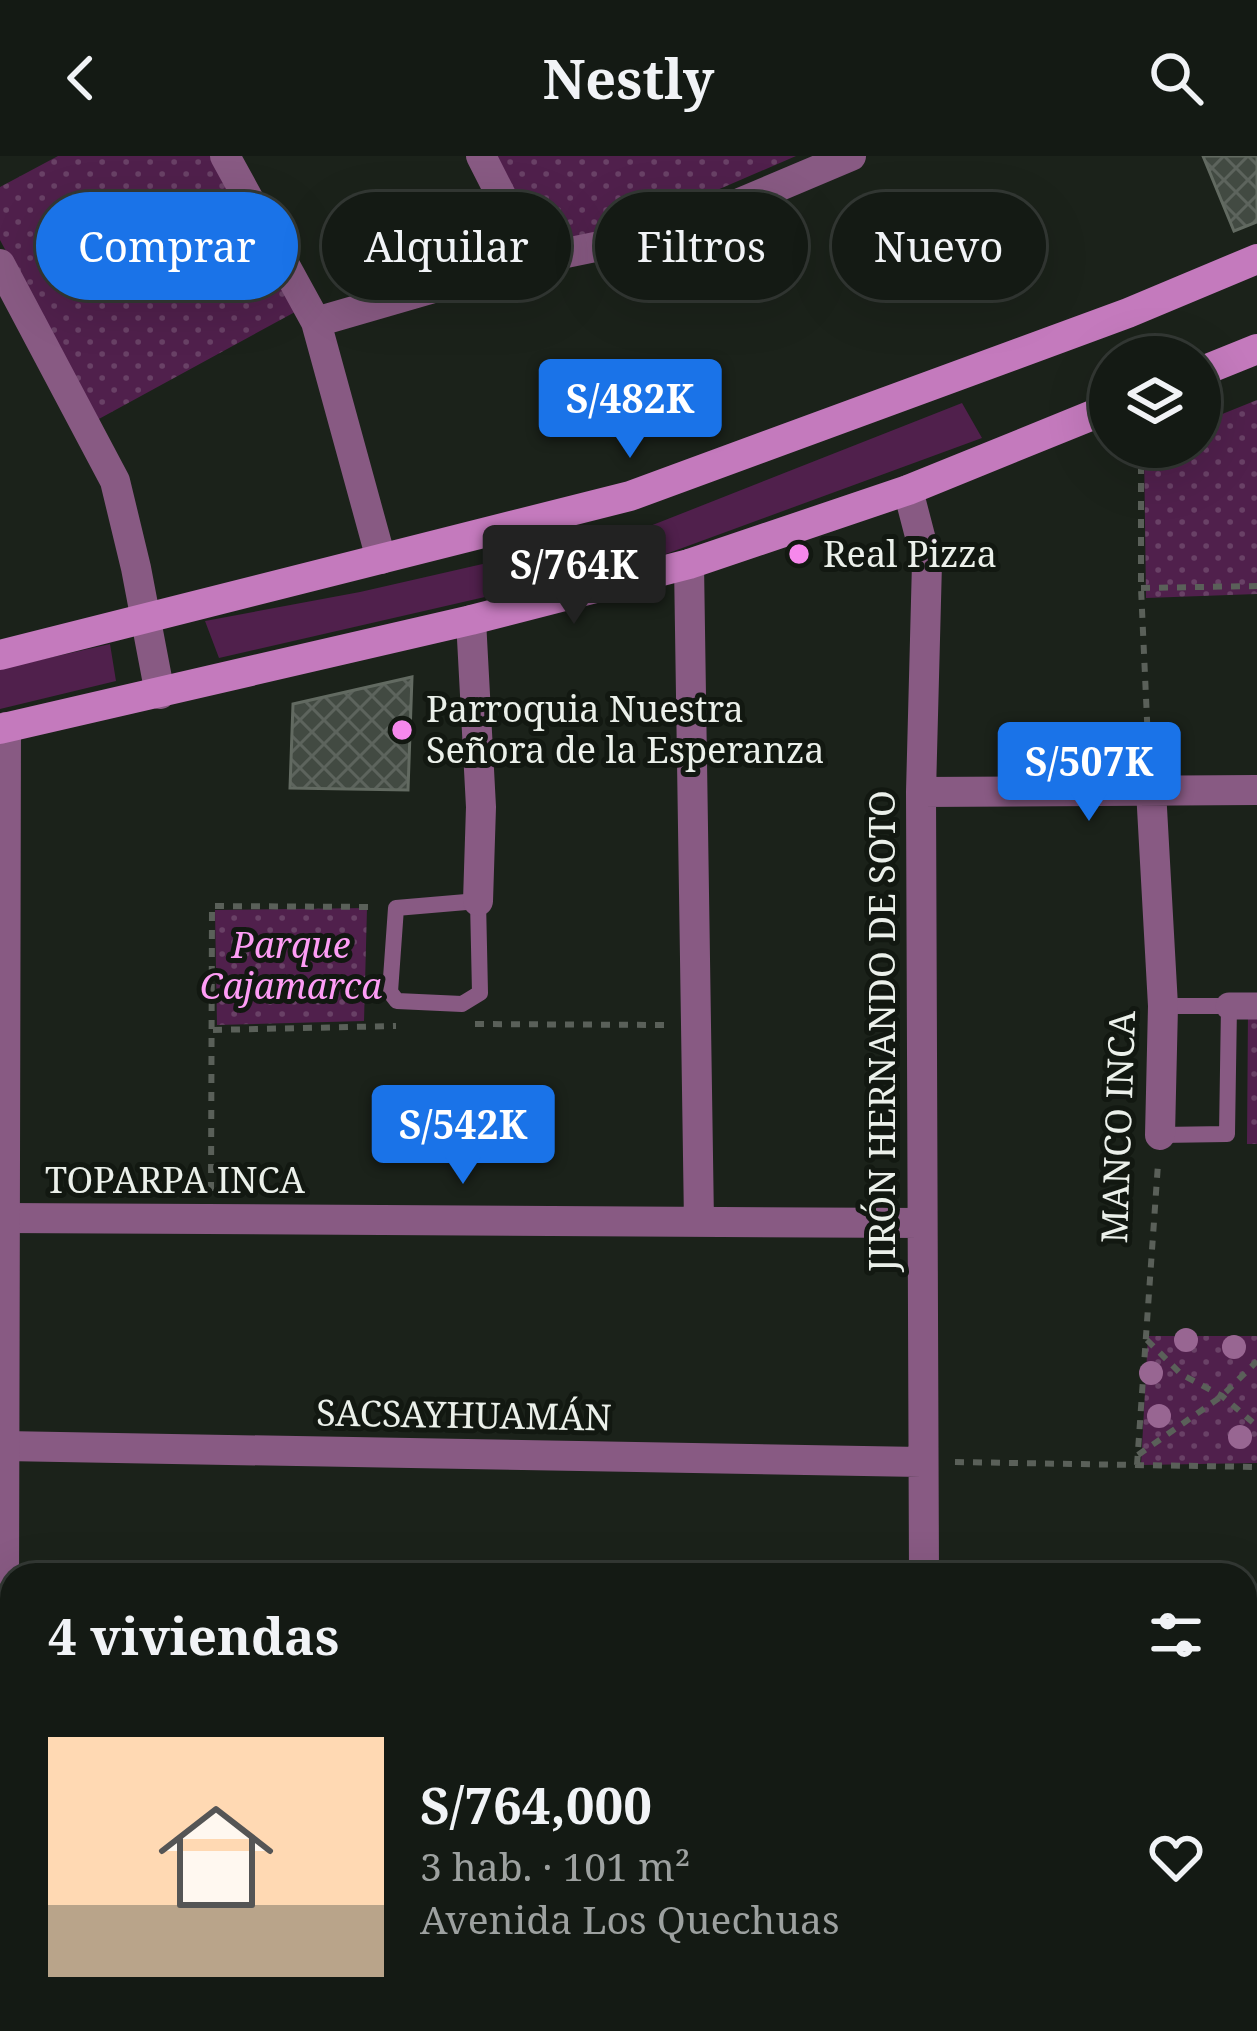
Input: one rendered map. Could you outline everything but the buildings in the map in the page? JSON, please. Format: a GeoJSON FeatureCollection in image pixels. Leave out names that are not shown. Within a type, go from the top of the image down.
{"type":"FeatureCollection","features":[{"type":"Feature","properties":{"kind":"main road"},"geometry":{"type":"LineString","coordinates":[[0,656],[630,496],[1128,313],[1257,259]]}},
{"type":"Feature","properties":{"kind":"main road"},"geometry":{"type":"LineString","coordinates":[[1221,364],[1257,349]]}},
{"type":"Feature","properties":{"kind":"main road"},"geometry":{"type":"LineString","coordinates":[[3,728],[471,620],[689,564],[908,490],[1089,417]]}},
{"type":"Feature","properties":{"kind":"street"},"geometry":{"type":"LineString","coordinates":[[225,156],[316,322],[381,559]]}},
{"type":"Feature","properties":{"kind":"street"},"geometry":{"type":"LineString","coordinates":[[481,156],[499,192]]}},
{"type":"Feature","properties":{"kind":"street"},"geometry":{"type":"LineString","coordinates":[[571,252],[673,232],[850,156]]}},
{"type":"Feature","properties":{"kind":"street"},"geometry":{"type":"LineString","coordinates":[[0,264],[115,481],[160,694]]}},
{"type":"Feature","properties":{"kind":"street"},"geometry":{"type":"LineString","coordinates":[[316,322],[392,300]]}},
{"type":"Feature","properties":{"kind":"street","name":"JIRÓN HERNANDO DE SOTO"},"geometry":{"type":"LineString","coordinates":[[908,490],[928,563],[921,792],[924,1563]]}},
{"type":"Feature","properties":{"kind":"street"},"geometry":{"type":"LineString","coordinates":[[689,564],[699,1222]]}},
{"type":"Feature","properties":{"kind":"street"},"geometry":{"type":"LineString","coordinates":[[471,620],[481,807],[478,901]]}},
{"type":"Feature","properties":{"kind":"street"},"geometry":{"type":"LineString","coordinates":[[3,728],[4,1563]]}},
{"type":"Feature","properties":{"kind":"street","name":"MANCO INCA"},"geometry":{"type":"LineString","coordinates":[[1150,790],[1162,1006],[1160,1135]]}},
{"type":"Feature","properties":{"kind":"street"},"geometry":{"type":"LineString","coordinates":[[921,792],[1257,790]]}},
{"type":"Feature","properties":{"kind":"street","name":"TOPARPA INCA"},"geometry":{"type":"LineString","coordinates":[[4,1218],[922,1223]]}},
{"type":"Feature","properties":{"kind":"street","name":"SACSAYHUAMÁN"},"geometry":{"type":"LineString","coordinates":[[4,1446],[921,1462]]}},
{"type":"Feature","properties":{"kind":"lane"},"geometry":{"type":"LineString","coordinates":[[478,901],[480,993],[462,1004],[397,1001],[390,992],[396,908],[478,901]]}},
{"type":"Feature","properties":{"kind":"lane"},"geometry":{"type":"LineString","coordinates":[[1160,1135],[1226,1135],[1243,1006],[1162,1006]]}},
{"type":"Feature","properties":{"kind":"path"},"geometry":{"type":"LineString","coordinates":[[1141,468],[1150,790]]}},
{"type":"Feature","properties":{"kind":"path"},"geometry":{"type":"LineString","coordinates":[[1141,588],[1257,586]]}},
{"type":"Feature","properties":{"kind":"path"},"geometry":{"type":"LineString","coordinates":[[210,1219],[212,906],[396,908]]}},
{"type":"Feature","properties":{"kind":"path","name":"MANCO INCA"},"geometry":{"type":"LineString","coordinates":[[1137,1466],[1160,1135]]}},
{"type":"Feature","properties":{"kind":"path"},"geometry":{"type":"LineString","coordinates":[[1146,1339],[1181,1374],[1222,1396],[1257,1426]]}},
{"type":"Feature","properties":{"kind":"path"},"geometry":{"type":"LineString","coordinates":[[1138,1455],[1222,1396],[1257,1361]]}},
{"type":"Feature","properties":{"kind":"path"},"geometry":{"type":"LineString","coordinates":[[921,1462],[1257,1467]]}},
{"type":"Feature","properties":{"kind":"green space"},"geometry":{"type":"Polygon","coordinates":[[[58,156],[210,156],[230,192],[36,192],[36,300],[288,300],[295,312],[97,420],[0,240],[0,187],[58,156]]]}},
{"type":"Feature","properties":{"kind":"green space"},"geometry":{"type":"Polygon","coordinates":[[[493,156],[796,156],[713,192],[595,192],[595,234],[571,238],[571,192],[510,192],[493,156]]]}},
{"type":"Feature","properties":{"kind":"green space"},"geometry":{"type":"Polygon","coordinates":[[[1257,400],[1257,594],[1146,598],[1144,468],[1221,468],[1221,415],[1257,400]]]}},
{"type":"Feature","properties":{"kind":"green space"},"geometry":{"type":"Polygon","coordinates":[[[962,403],[982,438],[655,558],[219,658],[205,621],[360,592],[650,526],[962,403]]]}},
{"type":"Feature","properties":{"kind":"green space"},"geometry":{"type":"Polygon","coordinates":[[[110,644],[116,681],[0,709],[0,669],[110,644]]]}},
{"type":"Feature","properties":{"kind":"green space","name":"Parque Cajamarca"},"geometry":{"type":"Polygon","coordinates":[[[367,908],[364,1021],[217,1025],[215,910],[367,908]]]}},
{"type":"Feature","properties":{"kind":"green space"},"geometry":{"type":"Polygon","coordinates":[[[1248,1011],[1257,1011],[1257,1144],[1247,1144],[1248,1011]]]}},
{"type":"Feature","properties":{"kind":"green space"},"geometry":{"type":"Polygon","coordinates":[[[1148,1336],[1257,1336],[1257,1463],[1141,1465],[1148,1336]]]}},
{"type":"Feature","properties":{"kind":"place","name":"Real Pizza"},"geometry":{"type":"Point","coordinates":[799,554]}},
{"type":"Feature","properties":{"kind":"place","name":"Parroquia Nuestra Señora de la Esperanza"},"geometry":{"type":"Point","coordinates":[402,730]}}]}
